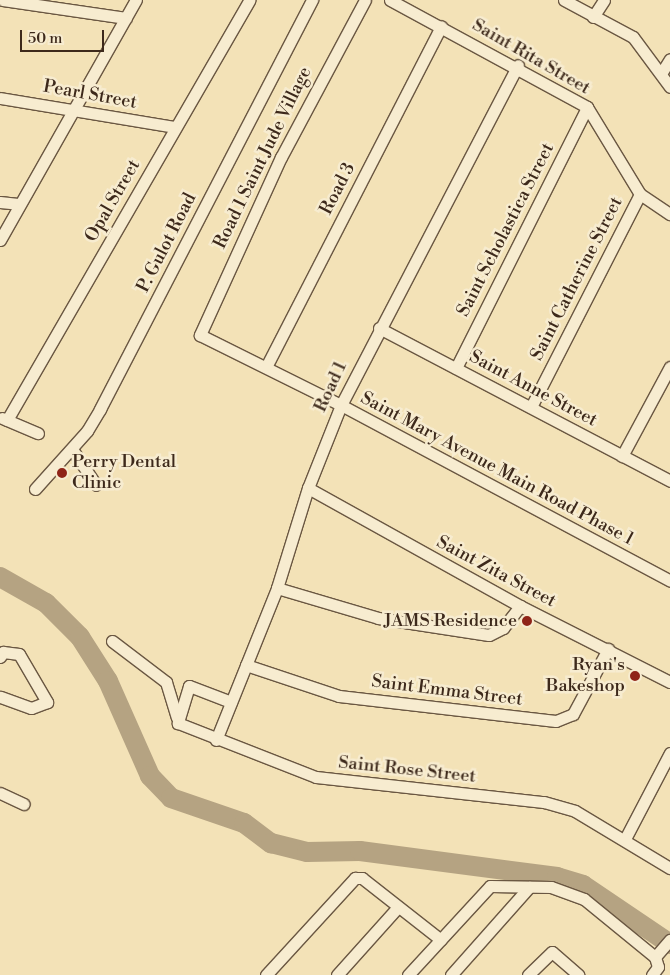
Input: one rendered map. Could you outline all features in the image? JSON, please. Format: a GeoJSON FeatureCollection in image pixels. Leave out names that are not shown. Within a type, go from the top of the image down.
{"type":"FeatureCollection","features":[{"type":"Feature","properties":{"kind":"street"},"geometry":{"type":"LineString","coordinates":[[3,0],[126,18]]}},
{"type":"Feature","properties":{"kind":"street"},"geometry":{"type":"LineString","coordinates":[[0,240],[18,204],[136,0]]}},
{"type":"Feature","properties":{"kind":"street","name":"Opal Street"},"geometry":{"type":"LineString","coordinates":[[4,418],[249,0]]}},
{"type":"Feature","properties":{"kind":"street","name":"P. Gulot Road"},"geometry":{"type":"LineString","coordinates":[[35,489],[72,449],[104,401],[312,0]]}},
{"type":"Feature","properties":{"kind":"street","name":"Road 1 Saint Jude Village"},"geometry":{"type":"LineString","coordinates":[[200,335],[281,157],[365,0]]}},
{"type":"Feature","properties":{"kind":"street","name":"Saint Rita Street"},"geometry":{"type":"LineString","coordinates":[[390,0],[518,65],[587,107],[640,194],[670,214]]}},
{"type":"Feature","properties":{"kind":"street"},"geometry":{"type":"LineString","coordinates":[[564,0],[633,37],[662,72],[670,87]]}},
{"type":"Feature","properties":{"kind":"street"},"geometry":{"type":"LineString","coordinates":[[594,17],[604,0]]}},
{"type":"Feature","properties":{"kind":"street","name":"Road 3"},"geometry":{"type":"LineString","coordinates":[[266,367],[441,26]]}},
{"type":"Feature","properties":{"kind":"street"},"geometry":{"type":"LineString","coordinates":[[662,72],[670,59]]}},
{"type":"Feature","properties":{"kind":"street","name":"Road 1"},"geometry":{"type":"LineString","coordinates":[[216,740],[277,588],[308,488],[341,405],[379,328],[518,65]]}},
{"type":"Feature","properties":{"kind":"street","name":"Pearl Street"},"geometry":{"type":"LineString","coordinates":[[0,98],[175,127]]}},
{"type":"Feature","properties":{"kind":"street","name":"Saint Scholastica Street"},"geometry":{"type":"LineString","coordinates":[[456,368],[587,107]]}},
{"type":"Feature","properties":{"kind":"street","name":"Saint Catherine Street"},"geometry":{"type":"LineString","coordinates":[[531,407],[640,194]]}},
{"type":"Feature","properties":{"kind":"street"},"geometry":{"type":"LineString","coordinates":[[0,202],[18,204]]}},
{"type":"Feature","properties":{"kind":"street","name":"Saint Anne Street"},"geometry":{"type":"LineString","coordinates":[[379,328],[670,481]]}},
{"type":"Feature","properties":{"kind":"street","name":"Saint Mary Avenue Main Road Phase 1"},"geometry":{"type":"LineString","coordinates":[[200,335],[341,405],[670,581]]}},
{"type":"Feature","properties":{"kind":"street"},"geometry":{"type":"LineString","coordinates":[[622,456],[670,367]]}},
{"type":"Feature","properties":{"kind":"street"},"geometry":{"type":"LineString","coordinates":[[4,418],[38,433]]}},
{"type":"Feature","properties":{"kind":"street"},"geometry":{"type":"LineString","coordinates":[[72,449],[96,485]]}},
{"type":"Feature","properties":{"kind":"street","name":"Saint Zita Street"},"geometry":{"type":"LineString","coordinates":[[308,488],[520,606],[670,682]]}},
{"type":"Feature","properties":{"kind":"street"},"geometry":{"type":"LineString","coordinates":[[277,588],[378,618],[489,635],[502,628],[520,606]]}},
{"type":"Feature","properties":{"kind":"street"},"geometry":{"type":"LineString","coordinates":[[112,641],[166,682],[177,717]]}},
{"type":"Feature","properties":{"kind":"street","name":"Saint Emma Street"},"geometry":{"type":"LineString","coordinates":[[246,664],[339,696],[556,722],[573,714],[608,649]]}},
{"type":"Feature","properties":{"kind":"street"},"geometry":{"type":"LineString","coordinates":[[0,657],[3,652],[19,654],[47,702],[30,708],[0,697]]}},
{"type":"Feature","properties":{"kind":"street"},"geometry":{"type":"LineString","coordinates":[[177,717],[185,689],[193,685],[231,702]]}},
{"type":"Feature","properties":{"kind":"street","name":"Saint Rose Street"},"geometry":{"type":"LineString","coordinates":[[177,717],[184,729],[316,777],[544,802],[575,811],[625,839],[670,868]]}},
{"type":"Feature","properties":{"kind":"street"},"geometry":{"type":"LineString","coordinates":[[625,839],[670,753]]}},
{"type":"Feature","properties":{"kind":"street"},"geometry":{"type":"LineString","coordinates":[[0,793],[24,804]]}},
{"type":"Feature","properties":{"kind":"street"},"geometry":{"type":"LineString","coordinates":[[266,975],[355,878],[362,878],[440,940]]}},
{"type":"Feature","properties":{"kind":"street"},"geometry":{"type":"LineString","coordinates":[[408,975],[490,886],[551,887],[584,899],[655,958],[658,967],[652,975]]}},
{"type":"Feature","properties":{"kind":"street"},"geometry":{"type":"LineString","coordinates":[[451,975],[529,887]]}},
{"type":"Feature","properties":{"kind":"street"},"geometry":{"type":"LineString","coordinates":[[337,975],[398,907]]}},
{"type":"Feature","properties":{"kind":"street"},"geometry":{"type":"LineString","coordinates":[[655,958],[668,943]]}},
{"type":"Feature","properties":{"kind":"street"},"geometry":{"type":"LineString","coordinates":[[528,975],[552,952],[578,975]]}},
{"type":"Feature","properties":{"kind":"waterway"},"geometry":{"type":"LineString","coordinates":[[0,577],[46,603],[80,637],[108,681],[150,776],[171,798],[244,823],[271,843],[307,852],[360,851],[557,877],[583,885],[670,944]]}},
{"type":"Feature","properties":{"kind":"place","name":"Perry Dental Clinic"},"geometry":{"type":"Point","coordinates":[62,473]}},
{"type":"Feature","properties":{"kind":"place","name":"JAMS Residence"},"geometry":{"type":"Point","coordinates":[527,621]}},
{"type":"Feature","properties":{"kind":"place","name":"Ryan's Bakeshop"},"geometry":{"type":"Point","coordinates":[635,676]}}]}
